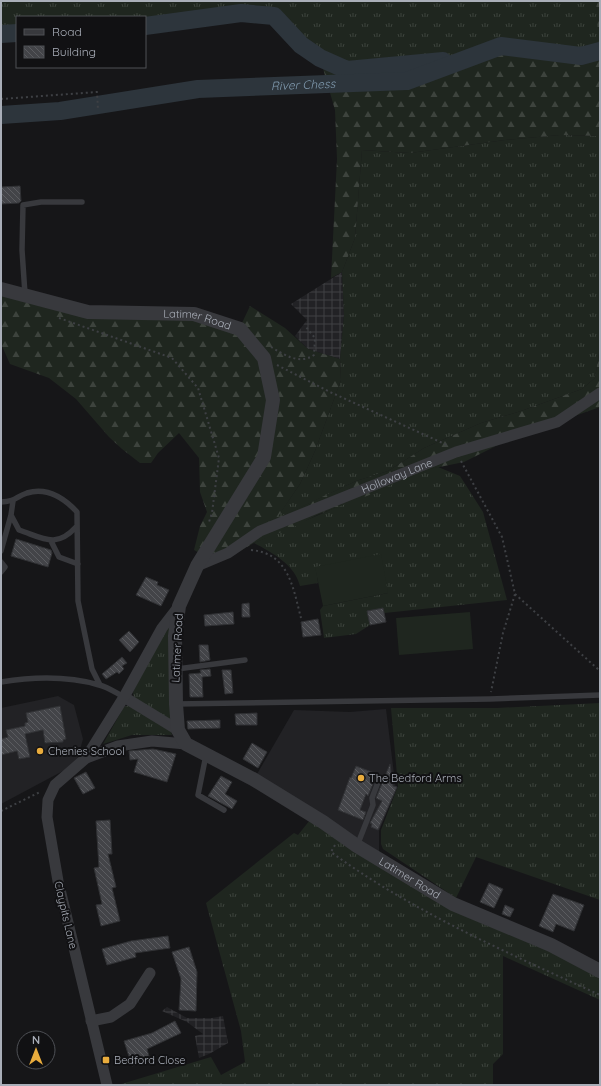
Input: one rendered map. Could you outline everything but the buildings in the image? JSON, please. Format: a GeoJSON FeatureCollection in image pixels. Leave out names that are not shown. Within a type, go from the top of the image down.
{"type":"FeatureCollection","features":[{"type":"Feature","properties":{"kind":"street","name":"Latimer Road"},"geometry":{"type":"LineString","coordinates":[[1,289],[88,312],[194,314],[240,329],[265,352],[273,400],[264,457],[197,566],[179,606],[175,636],[174,669],[178,730],[186,744],[253,779],[357,846],[452,904],[551,945],[600,971]]}},
{"type":"Feature","properties":{"kind":"street","name":"Holloway Lane"},"geometry":{"type":"LineString","coordinates":[[197,566],[228,553],[260,531],[456,452],[557,422],[600,393]]}},
{"type":"Feature","properties":{"kind":"street","name":"Claypits Lane"},"geometry":{"type":"LineString","coordinates":[[107,1085],[58,882],[47,817],[48,800],[55,785],[86,758],[124,697],[162,628],[179,606]]}},
{"type":"Feature","properties":{"kind":"street"},"geometry":{"type":"LineString","coordinates":[[124,697],[178,730]]}},
{"type":"Feature","properties":{"kind":"street","name":"Claypits Lane"},"geometry":{"type":"LineString","coordinates":[[86,758],[118,746],[152,741],[186,744]]}},
{"type":"Feature","properties":{"kind":"street"},"geometry":{"type":"LineString","coordinates":[[91,1020],[112,1017],[130,1004],[150,973]]}},
{"type":"Feature","properties":{"kind":"lane"},"geometry":{"type":"LineString","coordinates":[[25,296],[22,250],[23,206],[41,202],[82,202]]}},
{"type":"Feature","properties":{"kind":"lane"},"geometry":{"type":"LineString","coordinates":[[1,502],[12,501],[27,493],[43,491],[56,495],[68,502],[77,512],[78,601],[92,669],[100,685]]}},
{"type":"Feature","properties":{"kind":"lane"},"geometry":{"type":"LineString","coordinates":[[1,551],[11,515],[12,501]]}},
{"type":"Feature","properties":{"kind":"lane"},"geometry":{"type":"LineString","coordinates":[[11,515],[19,530],[51,541],[68,536],[76,527]]}},
{"type":"Feature","properties":{"kind":"lane"},"geometry":{"type":"LineString","coordinates":[[51,541],[59,557],[78,564]]}},
{"type":"Feature","properties":{"kind":"lane"},"geometry":{"type":"LineString","coordinates":[[1,562],[6,567],[1,572]]}},
{"type":"Feature","properties":{"kind":"lane"},"geometry":{"type":"LineString","coordinates":[[174,669],[245,660]]}},
{"type":"Feature","properties":{"kind":"lane"},"geometry":{"type":"LineString","coordinates":[[1,682],[17,679],[62,678],[100,685],[124,697]]}},
{"type":"Feature","properties":{"kind":"lane"},"geometry":{"type":"LineString","coordinates":[[176,704],[490,699],[600,695]]}},
{"type":"Feature","properties":{"kind":"lane"},"geometry":{"type":"LineString","coordinates":[[206,754],[198,795],[224,810]]}},
{"type":"Feature","properties":{"kind":"lane"},"geometry":{"type":"LineString","coordinates":[[357,846],[373,805],[372,798],[380,777]]}},
{"type":"Feature","properties":{"kind":"path"},"geometry":{"type":"LineString","coordinates":[[1,99],[97,92],[98,110]]}},
{"type":"Feature","properties":{"kind":"path"},"geometry":{"type":"LineString","coordinates":[[56,316],[172,358],[198,388],[219,458],[212,513],[208,525]]}},
{"type":"Feature","properties":{"kind":"path"},"geometry":{"type":"LineString","coordinates":[[265,352],[296,360],[307,360],[314,355],[315,338],[306,327]]}},
{"type":"Feature","properties":{"kind":"path"},"geometry":{"type":"LineString","coordinates":[[265,352],[330,392],[454,448],[502,537],[515,594],[504,633],[490,699]]}},
{"type":"Feature","properties":{"kind":"path"},"geometry":{"type":"LineString","coordinates":[[246,551],[252,550],[266,553],[280,563],[289,574],[301,618]]}},
{"type":"Feature","properties":{"kind":"path"},"geometry":{"type":"LineString","coordinates":[[515,594],[600,670]]}},
{"type":"Feature","properties":{"kind":"path"},"geometry":{"type":"LineString","coordinates":[[1,811],[55,785]]}},
{"type":"Feature","properties":{"kind":"path"},"geometry":{"type":"LineString","coordinates":[[342,835],[331,852],[347,864],[419,907],[600,995]]}},
{"type":"Feature","properties":{"kind":"shaded area"},"geometry":{"type":"Polygon","coordinates":[[[342,272],[344,315],[340,359],[308,349],[295,336],[307,320],[291,304],[342,272]]]}},
{"type":"Feature","properties":{"kind":"shaded area","name":"Chenies School"},"geometry":{"type":"Polygon","coordinates":[[[58,696],[74,705],[83,739],[76,764],[1,804],[1,708],[58,696]]]}},
{"type":"Feature","properties":{"kind":"shaded area"},"geometry":{"type":"Polygon","coordinates":[[[386,709],[396,790],[379,831],[379,853],[257,774],[294,710],[350,712],[386,709]]]}},
{"type":"Feature","properties":{"kind":"shaded area"},"geometry":{"type":"Polygon","coordinates":[[[167,1007],[187,1018],[212,1018],[223,1016],[228,1043],[199,1058],[195,1036],[203,1034],[187,1022],[162,1011],[167,1007]]]}},
{"type":"Feature","properties":{"kind":"green space"},"geometry":{"type":"Polygon","coordinates":[[[1,1],[596,1],[600,46],[599,51],[581,56],[501,46],[466,58],[347,70],[320,58],[301,45],[274,16],[241,13],[146,26],[146,16],[16,16],[16,33],[1,34],[1,1]]]}},
{"type":"Feature","properties":{"kind":"green space"},"geometry":{"type":"Polygon","coordinates":[[[596,1],[600,1],[600,136],[560,135],[505,140],[410,153],[362,150],[355,238],[342,272],[331,278],[337,159],[335,110],[320,58],[347,70],[465,58],[501,46],[583,55],[599,51],[596,1]]]}},
{"type":"Feature","properties":{"kind":"green space"},"geometry":{"type":"Polygon","coordinates":[[[560,135],[600,136],[600,347],[595,378],[582,389],[521,411],[481,423],[424,448],[388,471],[356,481],[276,519],[300,484],[315,451],[341,380],[340,359],[344,315],[342,272],[355,238],[362,150],[410,153],[505,140],[560,135]]]}},
{"type":"Feature","properties":{"kind":"green space"},"geometry":{"type":"Polygon","coordinates":[[[1,291],[61,310],[193,316],[239,332],[263,359],[271,401],[263,457],[203,555],[194,550],[200,526],[207,512],[200,492],[199,458],[179,433],[158,453],[151,463],[140,463],[109,437],[76,399],[49,378],[10,364],[2,346],[1,291]]]}},
{"type":"Feature","properties":{"kind":"green space"},"geometry":{"type":"Polygon","coordinates":[[[250,306],[285,328],[308,349],[340,359],[341,380],[315,451],[300,484],[277,518],[356,481],[388,471],[424,448],[481,423],[521,411],[582,389],[595,378],[600,347],[600,407],[510,439],[464,462],[420,471],[372,494],[317,515],[294,527],[254,543],[224,560],[218,553],[207,554],[266,458],[275,400],[242,323],[250,306]]]}},
{"type":"Feature","properties":{"kind":"green space"},"geometry":{"type":"Polygon","coordinates":[[[438,467],[460,476],[483,512],[507,600],[384,613],[383,608],[367,611],[370,625],[356,634],[324,638],[320,610],[323,606],[388,593],[316,567],[318,583],[300,586],[293,572],[282,560],[254,543],[420,471],[438,467]]]}},
{"type":"Feature","properties":{"kind":"green space"},"geometry":{"type":"Polygon","coordinates":[[[381,554],[388,593],[323,606],[315,567],[381,554]]]}},
{"type":"Feature","properties":{"kind":"green space"},"geometry":{"type":"Polygon","coordinates":[[[470,612],[473,649],[399,655],[396,618],[470,612]]]}},
{"type":"Feature","properties":{"kind":"green space"},"geometry":{"type":"Polygon","coordinates":[[[171,624],[172,715],[170,720],[134,699],[133,692],[156,645],[171,624]]]}},
{"type":"Feature","properties":{"kind":"green space"},"geometry":{"type":"Polygon","coordinates":[[[600,703],[600,900],[476,857],[456,898],[383,849],[381,844],[381,830],[398,786],[391,708],[497,708],[600,703]]]}},
{"type":"Feature","properties":{"kind":"green space"},"geometry":{"type":"Polygon","coordinates":[[[129,705],[170,729],[172,735],[132,735],[103,744],[124,707],[129,705]]]}},
{"type":"Feature","properties":{"kind":"green space"},"geometry":{"type":"Polygon","coordinates":[[[310,820],[542,947],[600,975],[600,1000],[503,956],[503,1054],[493,1064],[493,1085],[118,1085],[211,1057],[221,1075],[245,1062],[241,1031],[206,903],[294,833],[298,835],[310,820]]]}},
{"type":"Feature","properties":{"kind":"waterway"},"geometry":{"type":"LineString","coordinates":[[146,26],[241,13],[274,16],[301,45],[320,58],[347,70],[443,61]]}},
{"type":"Feature","properties":{"kind":"waterway"},"geometry":{"type":"LineString","coordinates":[[1,34],[16,33]]}},
{"type":"Feature","properties":{"kind":"waterway","name":"River Chess"},"geometry":{"type":"LineString","coordinates":[[1,115],[60,111],[198,89],[407,81],[501,46],[581,56],[600,51]]}},
{"type":"Feature","properties":{"kind":"place","name":"Chenies School"},"geometry":{"type":"Point","coordinates":[40,751]}},
{"type":"Feature","properties":{"kind":"place","name":"The Bedford Arms"},"geometry":{"type":"Point","coordinates":[361,778]}},
{"type":"Feature","properties":{"kind":"place","name":"Bedford Close"},"geometry":{"type":"Point","coordinates":[106,1060]}}]}
